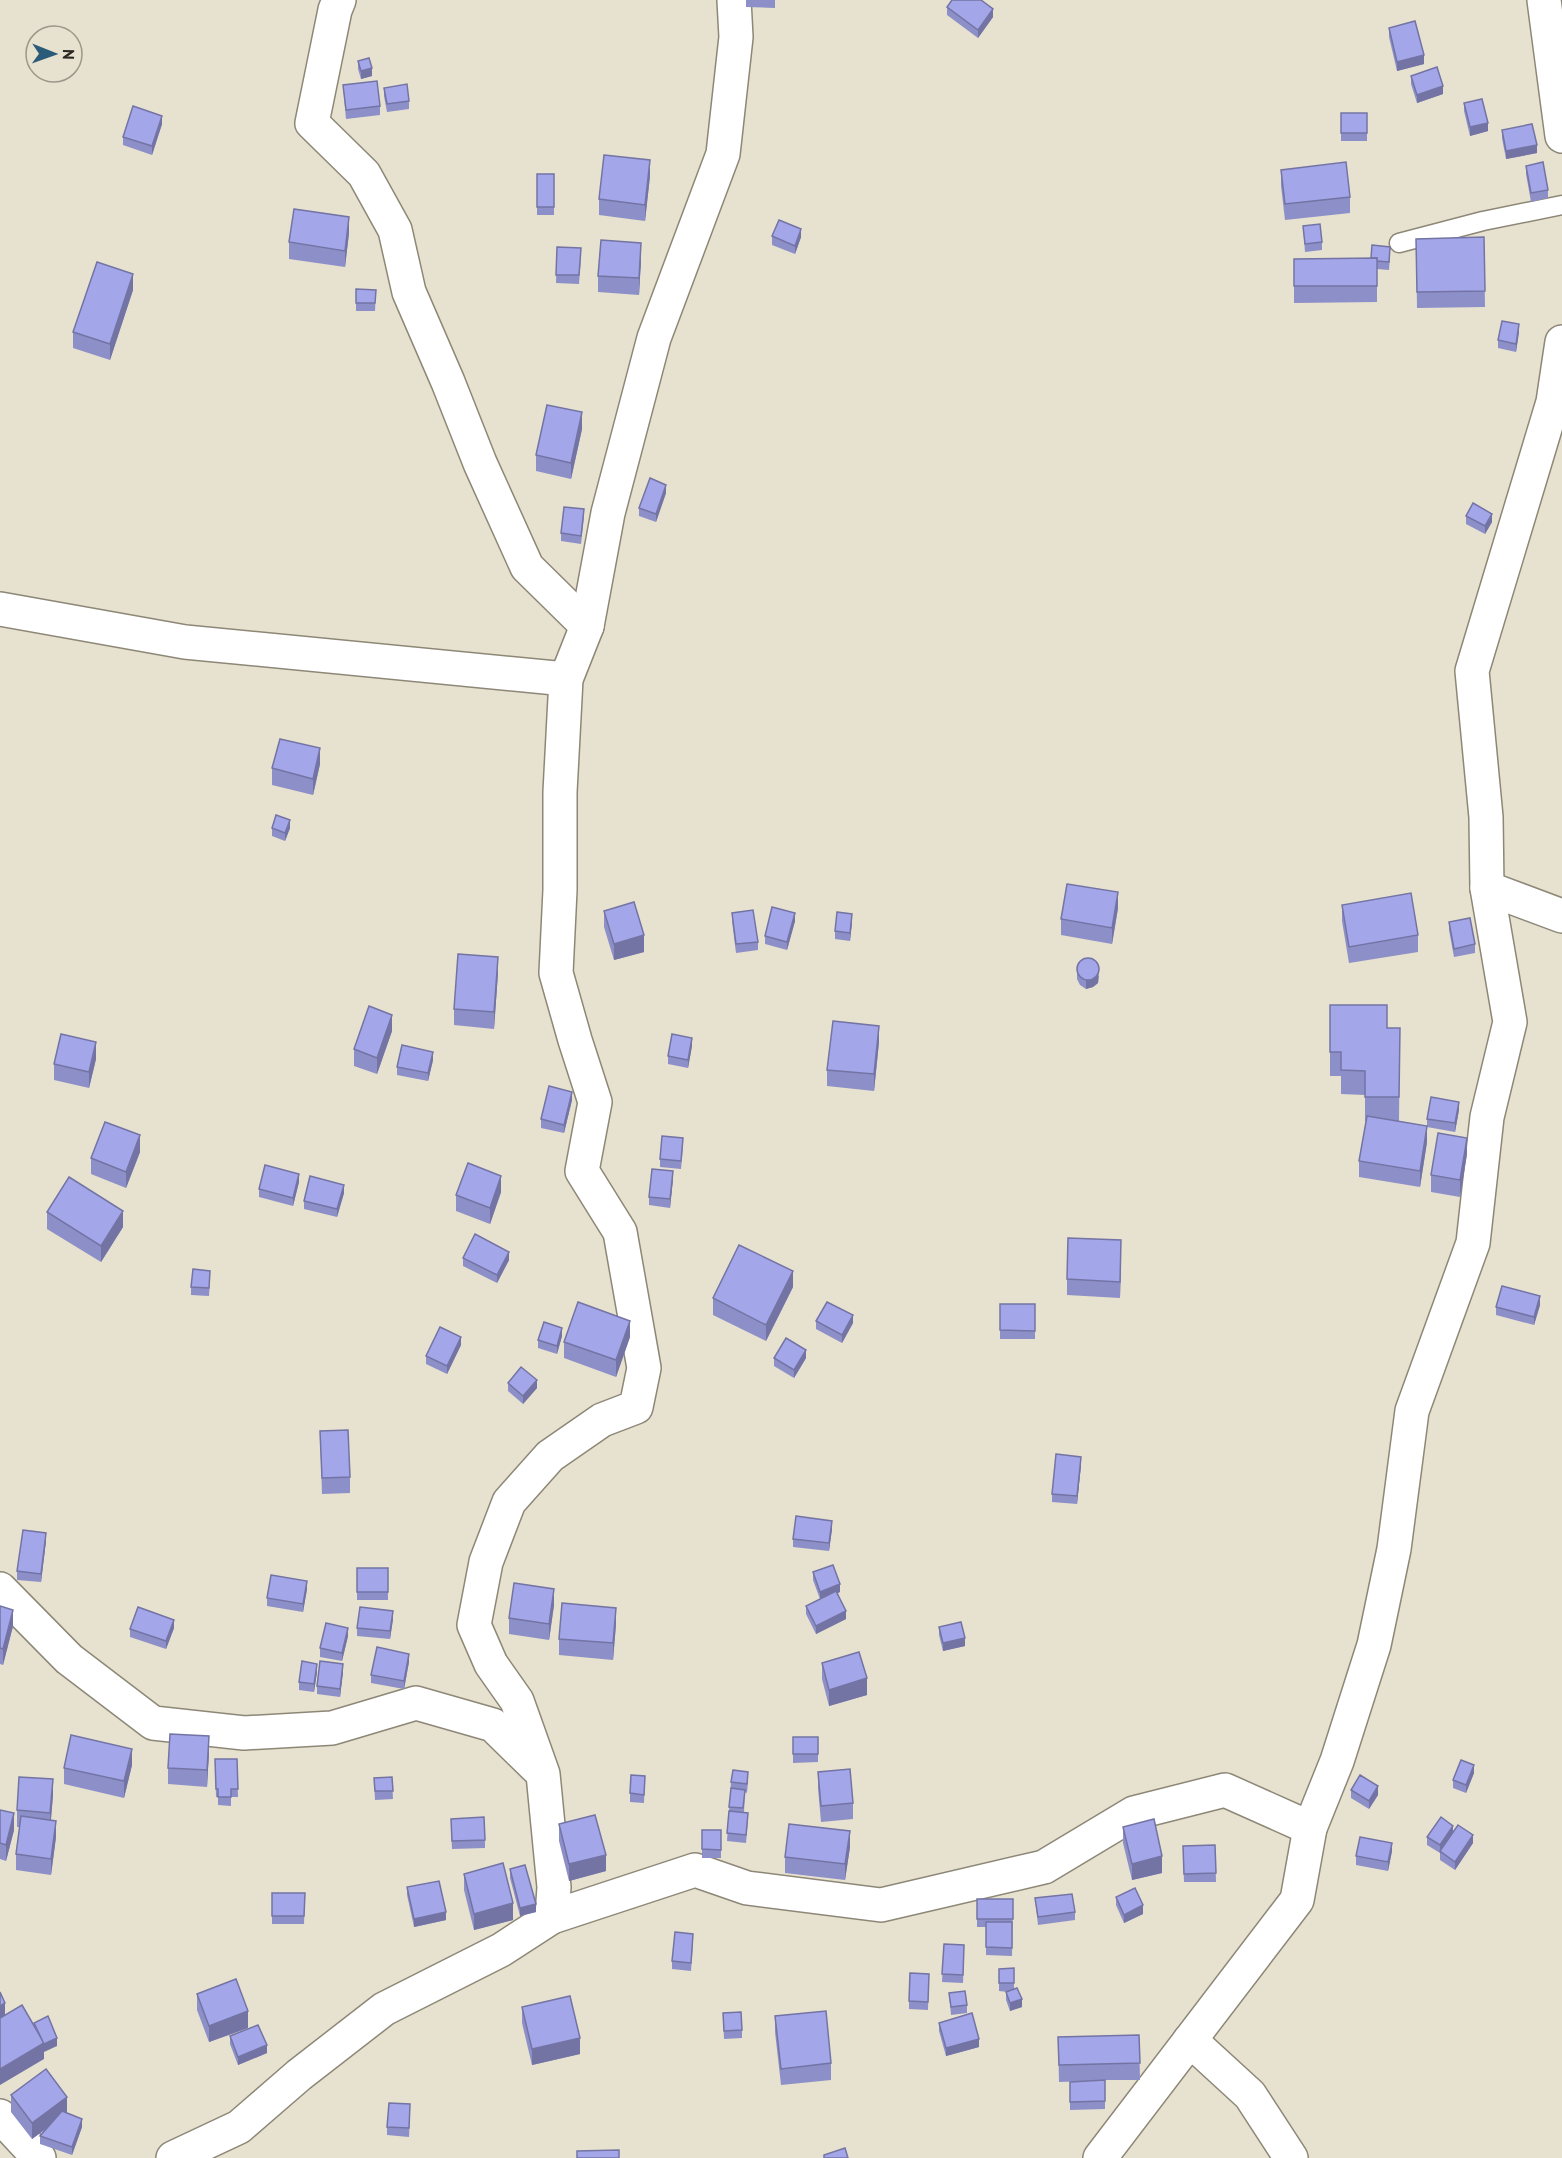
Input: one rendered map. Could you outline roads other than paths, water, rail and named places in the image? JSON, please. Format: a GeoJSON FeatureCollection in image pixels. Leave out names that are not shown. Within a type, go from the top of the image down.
{"type":"FeatureCollection","features":[{"type":"Feature","properties":{"kind":"street"},"geometry":{"type":"LineString","coordinates":[[339,0],[312,123],[364,174],[395,230],[409,292],[480,463],[527,567],[588,626]]}},
{"type":"Feature","properties":{"kind":"street"},"geometry":{"type":"LineString","coordinates":[[552,1917],[554,1887],[543,1774],[517,1701],[491,1664],[474,1625],[486,1562],[509,1502],[550,1456],[602,1420],[636,1407],[644,1368],[620,1232],[582,1171],[595,1102],[556,974],[560,890],[560,792],[567,679],[588,626],[608,513],[654,338],[723,153],[736,37],[734,0]]}},
{"type":"Feature","properties":{"kind":"street"},"geometry":{"type":"LineString","coordinates":[[1544,0],[1562,136]]}},
{"type":"Feature","properties":{"kind":"street"},"geometry":{"type":"LineString","coordinates":[[1100,2158],[1297,1900],[1310,1828],[1337,1761],[1374,1645],[1394,1549],[1412,1412],[1473,1243],[1487,1117],[1510,1022],[1487,888],[1485,817],[1472,671],[1553,402],[1562,342]]}},
{"type":"Feature","properties":{"kind":"street"},"geometry":{"type":"LineString","coordinates":[[0,609],[185,642],[567,679]]}},
{"type":"Feature","properties":{"kind":"street"},"geometry":{"type":"LineString","coordinates":[[1487,888],[1562,916]]}},
{"type":"Feature","properties":{"kind":"street"},"geometry":{"type":"LineString","coordinates":[[0,1589],[69,1659],[153,1723],[244,1733],[332,1728],[416,1703],[493,1725],[543,1774]]}},
{"type":"Feature","properties":{"kind":"street"},"geometry":{"type":"LineString","coordinates":[[173,2158],[239,2127],[299,2075],[384,2009],[501,1950],[552,1917],[695,1870],[747,1888],[881,1905],[1044,1867],[1134,1813],[1225,1790],[1310,1828]]}},
{"type":"Feature","properties":{"kind":"street"},"geometry":{"type":"LineString","coordinates":[[1190,2040],[1250,2096],[1291,2158]]}},
{"type":"Feature","properties":{"kind":"street"},"geometry":{"type":"LineString","coordinates":[[0,2116],[39,2158]]}},
{"type":"Feature","properties":{"kind":"lane"},"geometry":{"type":"LineString","coordinates":[[1399,243],[1483,221],[1562,206]]}}]}
